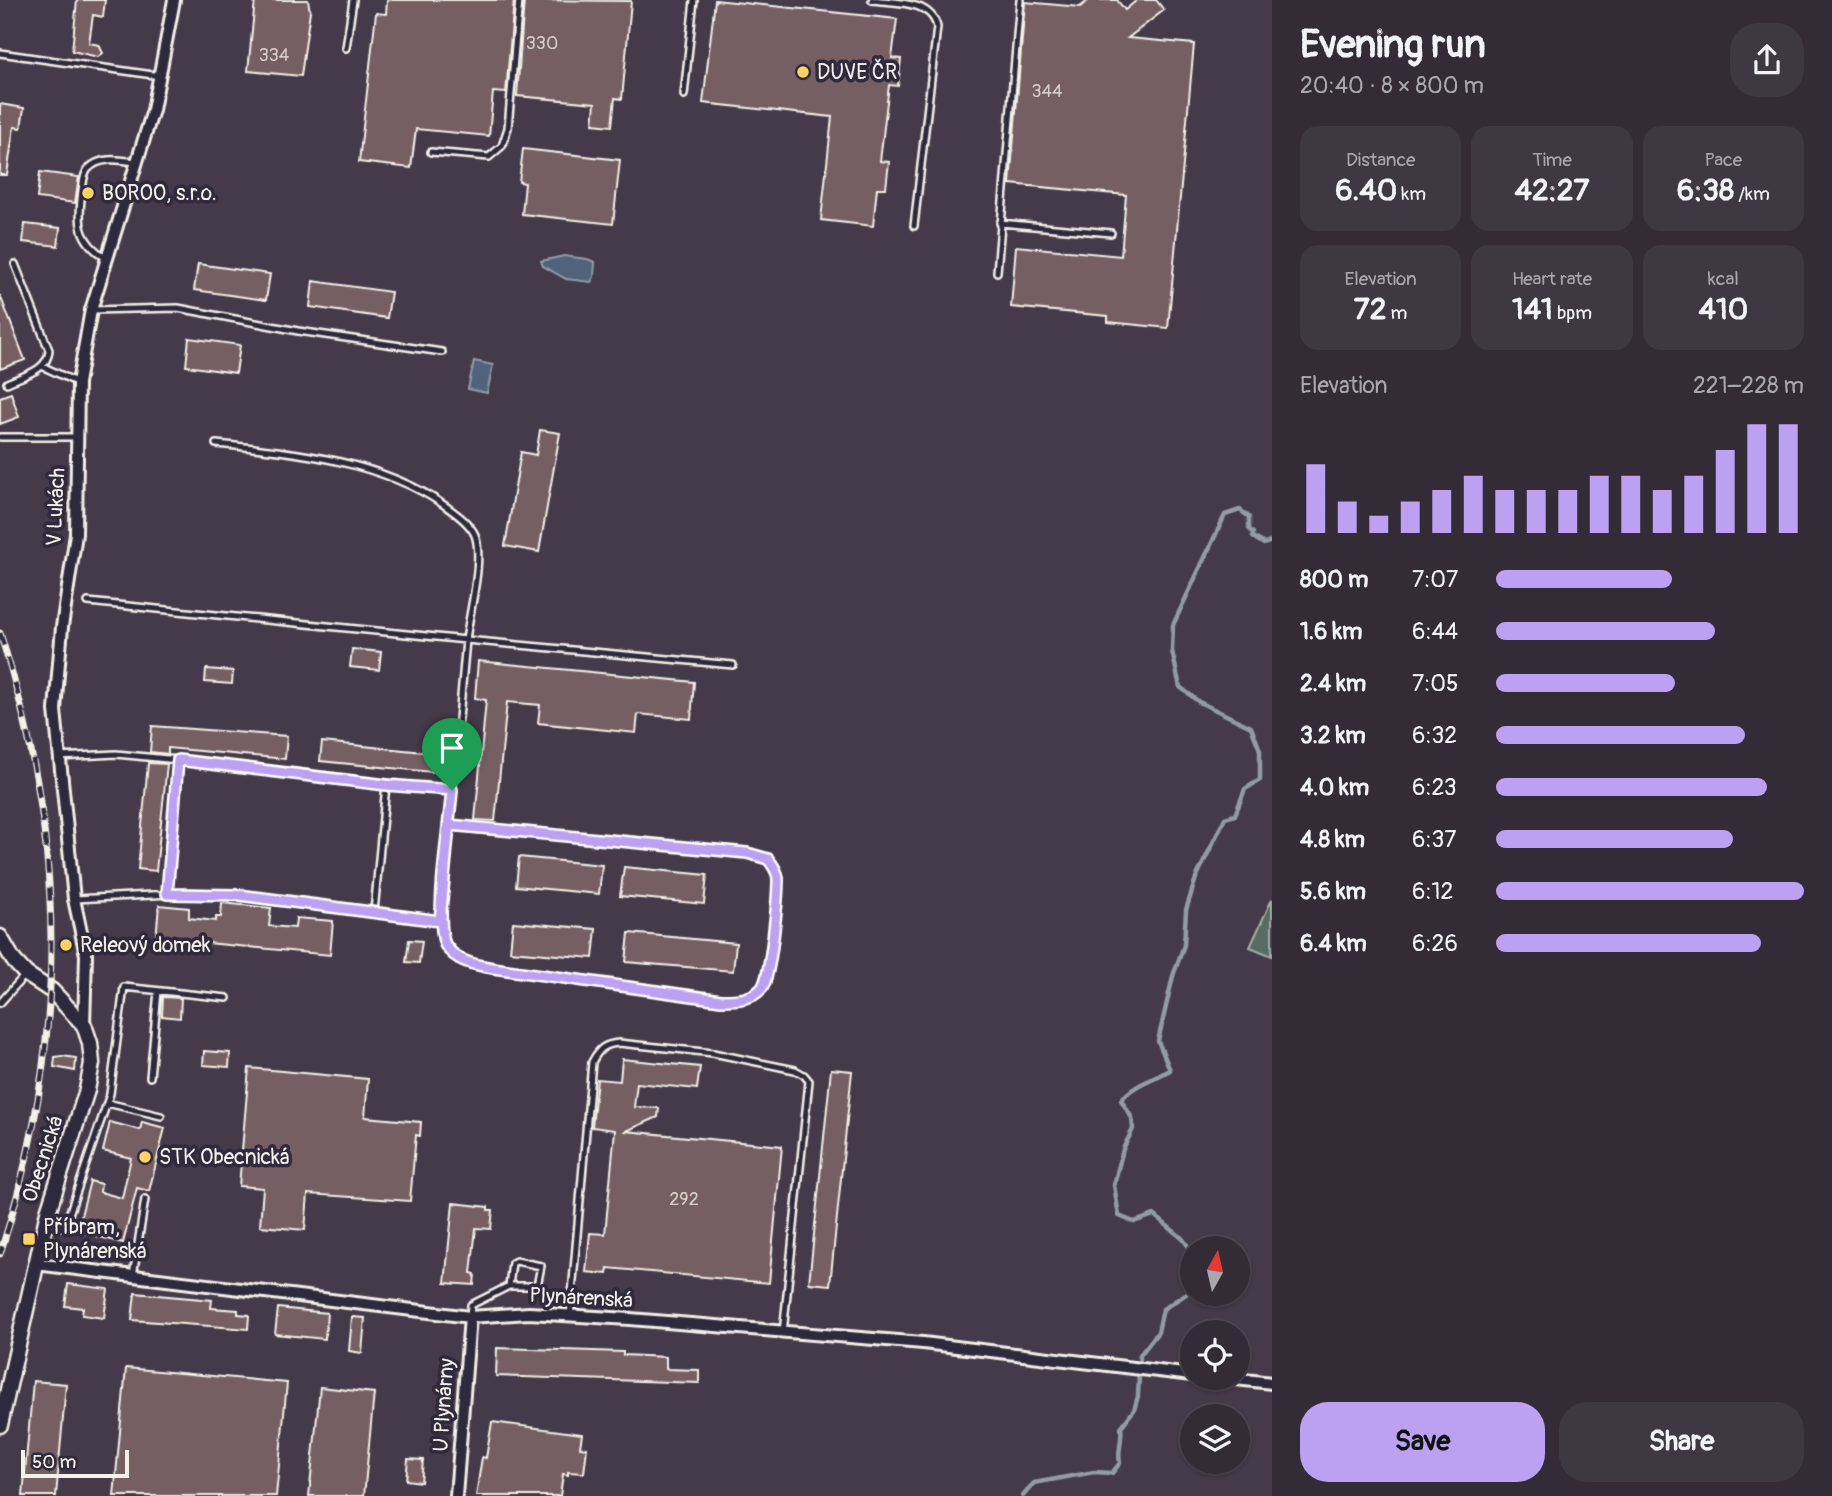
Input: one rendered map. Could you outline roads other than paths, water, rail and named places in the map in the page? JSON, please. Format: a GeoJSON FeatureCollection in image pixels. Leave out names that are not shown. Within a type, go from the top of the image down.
{"type":"FeatureCollection","features":[{"type":"Feature","properties":{"kind":"street","name":"V Lukách"},"geometry":{"type":"LineString","coordinates":[[84,1024],[86,955],[74,899],[59,757],[57,686],[62,627],[76,534],[78,383],[91,310],[139,163],[160,76],[174,0]]}},
{"type":"Feature","properties":{"kind":"street"},"geometry":{"type":"LineString","coordinates":[[0,937],[14,961],[26,974],[51,991],[84,1024]]}},
{"type":"Feature","properties":{"kind":"street","name":"Obecnická"},"geometry":{"type":"LineString","coordinates":[[0,1425],[44,1229],[87,1090],[92,1063],[84,1024]]}},
{"type":"Feature","properties":{"kind":"street","name":"Plynárenská"},"geometry":{"type":"LineString","coordinates":[[36,1264],[470,1317],[529,1313],[923,1343],[1180,1374]]}},
{"type":"Feature","properties":{"kind":"street","name":"U Plynárny"},"geometry":{"type":"LineString","coordinates":[[456,1496],[470,1317]]}},
{"type":"Feature","properties":{"kind":"street"},"geometry":{"type":"LineString","coordinates":[[1250,1381],[1272,1383]]}},
{"type":"Feature","properties":{"kind":"lane"},"geometry":{"type":"LineString","coordinates":[[346,48],[353,0]]}},
{"type":"Feature","properties":{"kind":"lane"},"geometry":{"type":"LineString","coordinates":[[431,152],[489,157],[502,146],[508,128],[519,0]]}},
{"type":"Feature","properties":{"kind":"lane"},"geometry":{"type":"LineString","coordinates":[[684,95],[694,0]]}},
{"type":"Feature","properties":{"kind":"lane"},"geometry":{"type":"LineString","coordinates":[[872,0],[922,7],[933,15],[937,27],[914,226]]}},
{"type":"Feature","properties":{"kind":"lane"},"geometry":{"type":"LineString","coordinates":[[997,272],[1020,0]]}},
{"type":"Feature","properties":{"kind":"lane"},"geometry":{"type":"LineString","coordinates":[[0,53],[160,76]]}},
{"type":"Feature","properties":{"kind":"lane"},"geometry":{"type":"LineString","coordinates":[[107,258],[87,242],[78,217],[84,175],[95,164],[110,159],[139,163]]}},
{"type":"Feature","properties":{"kind":"lane"},"geometry":{"type":"LineString","coordinates":[[1000,223],[1111,233]]}},
{"type":"Feature","properties":{"kind":"lane"},"geometry":{"type":"LineString","coordinates":[[7,383],[44,367],[49,350],[15,264]]}},
{"type":"Feature","properties":{"kind":"lane"},"geometry":{"type":"LineString","coordinates":[[91,310],[178,308],[298,331],[442,352]]}},
{"type":"Feature","properties":{"kind":"lane"},"geometry":{"type":"LineString","coordinates":[[44,367],[78,383]]}},
{"type":"Feature","properties":{"kind":"lane"},"geometry":{"type":"LineString","coordinates":[[0,437],[77,438]]}},
{"type":"Feature","properties":{"kind":"lane"},"geometry":{"type":"LineString","coordinates":[[216,444],[296,453],[389,476],[420,488],[461,517],[474,534],[478,554],[466,640],[440,921],[446,946],[461,960],[472,964],[721,1000],[740,1000],[754,995],[763,987],[767,978],[778,876],[768,859],[747,853],[449,825]]}},
{"type":"Feature","properties":{"kind":"lane"},"geometry":{"type":"LineString","coordinates":[[88,602],[733,665]]}},
{"type":"Feature","properties":{"kind":"lane"},"geometry":{"type":"LineString","coordinates":[[59,757],[116,754],[452,790]]}},
{"type":"Feature","properties":{"kind":"lane"},"geometry":{"type":"LineString","coordinates":[[167,894],[178,760]]}},
{"type":"Feature","properties":{"kind":"lane"},"geometry":{"type":"LineString","coordinates":[[374,912],[386,785]]}},
{"type":"Feature","properties":{"kind":"lane"},"geometry":{"type":"LineString","coordinates":[[74,899],[167,894],[239,895],[440,921]]}},
{"type":"Feature","properties":{"kind":"lane"},"geometry":{"type":"LineString","coordinates":[[0,1003],[26,974]]}},
{"type":"Feature","properties":{"kind":"lane"},"geometry":{"type":"LineString","coordinates":[[44,1229],[65,1226],[107,1103],[124,987],[226,998]]}},
{"type":"Feature","properties":{"kind":"lane"},"geometry":{"type":"LineString","coordinates":[[150,1077],[158,991]]}},
{"type":"Feature","properties":{"kind":"lane"},"geometry":{"type":"LineString","coordinates":[[570,1316],[592,1062],[598,1050],[608,1044],[619,1043],[713,1053],[795,1070],[809,1081],[783,1333]]}},
{"type":"Feature","properties":{"kind":"lane"},"geometry":{"type":"LineString","coordinates":[[107,1103],[161,1116]]}},
{"type":"Feature","properties":{"kind":"lane"},"geometry":{"type":"LineString","coordinates":[[133,1276],[145,1199]]}},
{"type":"Feature","properties":{"kind":"lane"},"geometry":{"type":"LineString","coordinates":[[470,1317],[471,1306],[509,1286],[537,1286],[541,1266],[516,1261],[511,1267],[509,1286]]}},
{"type":"Feature","properties":{"kind":"water"},"geometry":{"type":"Polygon","coordinates":[[[564,256],[595,262],[591,282],[566,279],[543,266],[541,261],[564,256]]]}},
{"type":"Feature","properties":{"kind":"water"},"geometry":{"type":"Polygon","coordinates":[[[474,361],[493,365],[487,393],[468,389],[474,361]]]}},
{"type":"Feature","properties":{"kind":"waterway"},"geometry":{"type":"LineString","coordinates":[[1180,1236],[1154,1215],[1134,1222],[1119,1216],[1114,1185],[1123,1149],[1133,1129],[1132,1118],[1121,1100],[1138,1086],[1170,1070],[1158,1041],[1173,976],[1184,945],[1186,910],[1196,878],[1225,818],[1235,815],[1245,789],[1260,780],[1260,750],[1251,727],[1199,702],[1180,687],[1172,651],[1173,625],[1225,515],[1240,510],[1249,517],[1249,529],[1253,537],[1264,544],[1272,541]]}},
{"type":"Feature","properties":{"kind":"waterway"},"geometry":{"type":"LineString","coordinates":[[1023,1496],[1034,1483],[1094,1472],[1112,1473],[1120,1463],[1121,1427],[1134,1410],[1138,1396],[1140,1355],[1158,1332],[1163,1309],[1180,1298]]}},
{"type":"Feature","properties":{"kind":"railway"},"geometry":{"type":"LineString","coordinates":[[0,633],[22,711],[38,789],[48,866],[51,944],[48,1021],[38,1098],[22,1176],[0,1254]]}},
{"type":"Feature","properties":{"kind":"place","name":"DUVE ČR"},"geometry":{"type":"Point","coordinates":[803,72]}},
{"type":"Feature","properties":{"kind":"place","name":"BOROO, s.r.o."},"geometry":{"type":"Point","coordinates":[88,193]}},
{"type":"Feature","properties":{"kind":"place","name":"Releový domek"},"geometry":{"type":"Point","coordinates":[66,945]}},
{"type":"Feature","properties":{"kind":"place","name":"STK Obecnická"},"geometry":{"type":"Point","coordinates":[145,1157]}},
{"type":"Feature","properties":{"kind":"place","name":"Příbram, Plynárenská"},"geometry":{"type":"Point","coordinates":[29,1239]}}]}
